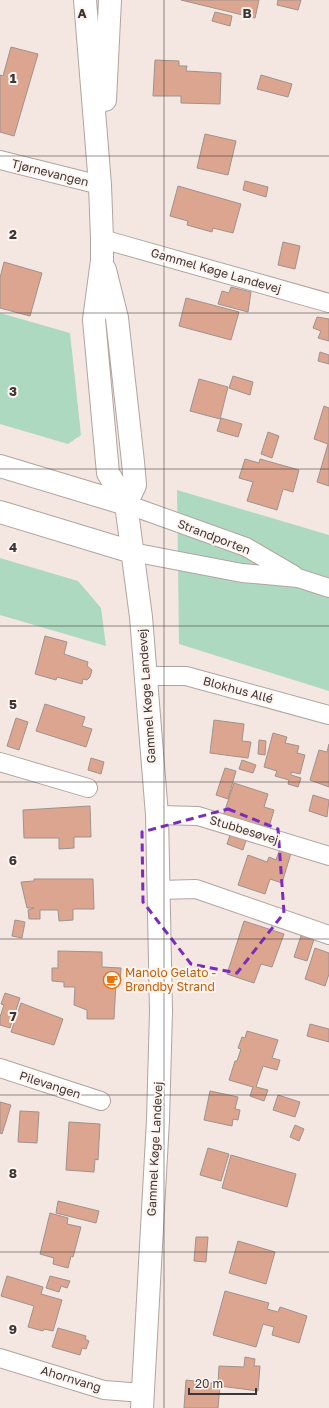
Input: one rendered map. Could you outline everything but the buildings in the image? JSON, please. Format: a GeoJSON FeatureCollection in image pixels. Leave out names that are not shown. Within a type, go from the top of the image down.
{"type":"FeatureCollection","features":[{"type":"Feature","properties":{"kind":"main road"},"geometry":{"type":"LineString","coordinates":[[0,466],[126,504],[135,485],[117,318],[102,249],[100,185],[85,0]]}},
{"type":"Feature","properties":{"kind":"main road"},"geometry":{"type":"LineString","coordinates":[[100,185],[110,0]]}},
{"type":"Feature","properties":{"kind":"main road","name":"Gammel Køge Landevej"},"geometry":{"type":"LineString","coordinates":[[126,504],[141,617],[157,815],[159,890],[161,1011],[158,1120],[143,1401]]}},
{"type":"Feature","properties":{"kind":"main road"},"geometry":{"type":"LineString","coordinates":[[0,512],[132,552]]}},
{"type":"Feature","properties":{"kind":"street","name":"Tjørnevangen"},"geometry":{"type":"LineString","coordinates":[[0,160],[100,185]]}},
{"type":"Feature","properties":{"kind":"street","name":"Gammel Køge Landevej"},"geometry":{"type":"LineString","coordinates":[[102,249],[329,303]]}},
{"type":"Feature","properties":{"kind":"street","name":"Strandporten"},"geometry":{"type":"LineString","coordinates":[[126,504],[246,547],[298,578]]}},
{"type":"Feature","properties":{"kind":"street","name":"Strandporten"},"geometry":{"type":"LineString","coordinates":[[132,552],[242,573],[298,578],[329,588]]}},
{"type":"Feature","properties":{"kind":"street","name":"Blokhus Allé"},"geometry":{"type":"LineString","coordinates":[[146,676],[186,676],[329,715]]}},
{"type":"Feature","properties":{"kind":"street"},"geometry":{"type":"LineString","coordinates":[[0,762],[88,788]]}},
{"type":"Feature","properties":{"kind":"street","name":"Stubbesøvej"},"geometry":{"type":"LineString","coordinates":[[157,815],[198,816],[329,856]]}},
{"type":"Feature","properties":{"kind":"street"},"geometry":{"type":"LineString","coordinates":[[159,890],[196,889],[329,935]]}},
{"type":"Feature","properties":{"kind":"street","name":"Pilevangen"},"geometry":{"type":"LineString","coordinates":[[0,1068],[101,1101]]}},
{"type":"Feature","properties":{"kind":"street","name":"Ahornvang"},"geometry":{"type":"LineString","coordinates":[[0,1358],[143,1401]]}},
{"type":"Feature","properties":{"kind":"highlighted area"},"geometry":{"type":"Polygon","coordinates":[[[228,809],[278,829],[284,913],[237,973],[191,964],[143,902],[142,832],[228,809]]]}},
{"type":"Feature","properties":{"kind":"green space"},"geometry":{"type":"Polygon","coordinates":[[[0,313],[70,333],[81,435],[68,444],[0,424],[0,313]]]}},
{"type":"Feature","properties":{"kind":"green space"},"geometry":{"type":"Polygon","coordinates":[[[177,490],[329,535],[329,691],[179,644],[177,490]]]}},
{"type":"Feature","properties":{"kind":"green space"},"geometry":{"type":"Polygon","coordinates":[[[0,558],[78,581],[101,608],[106,646],[0,615],[0,558]]]}},
{"type":"Feature","properties":{"kind":"place","name":"Manolo Gelato - Brøndby Strand"},"geometry":{"type":"Point","coordinates":[112,980]}}]}
